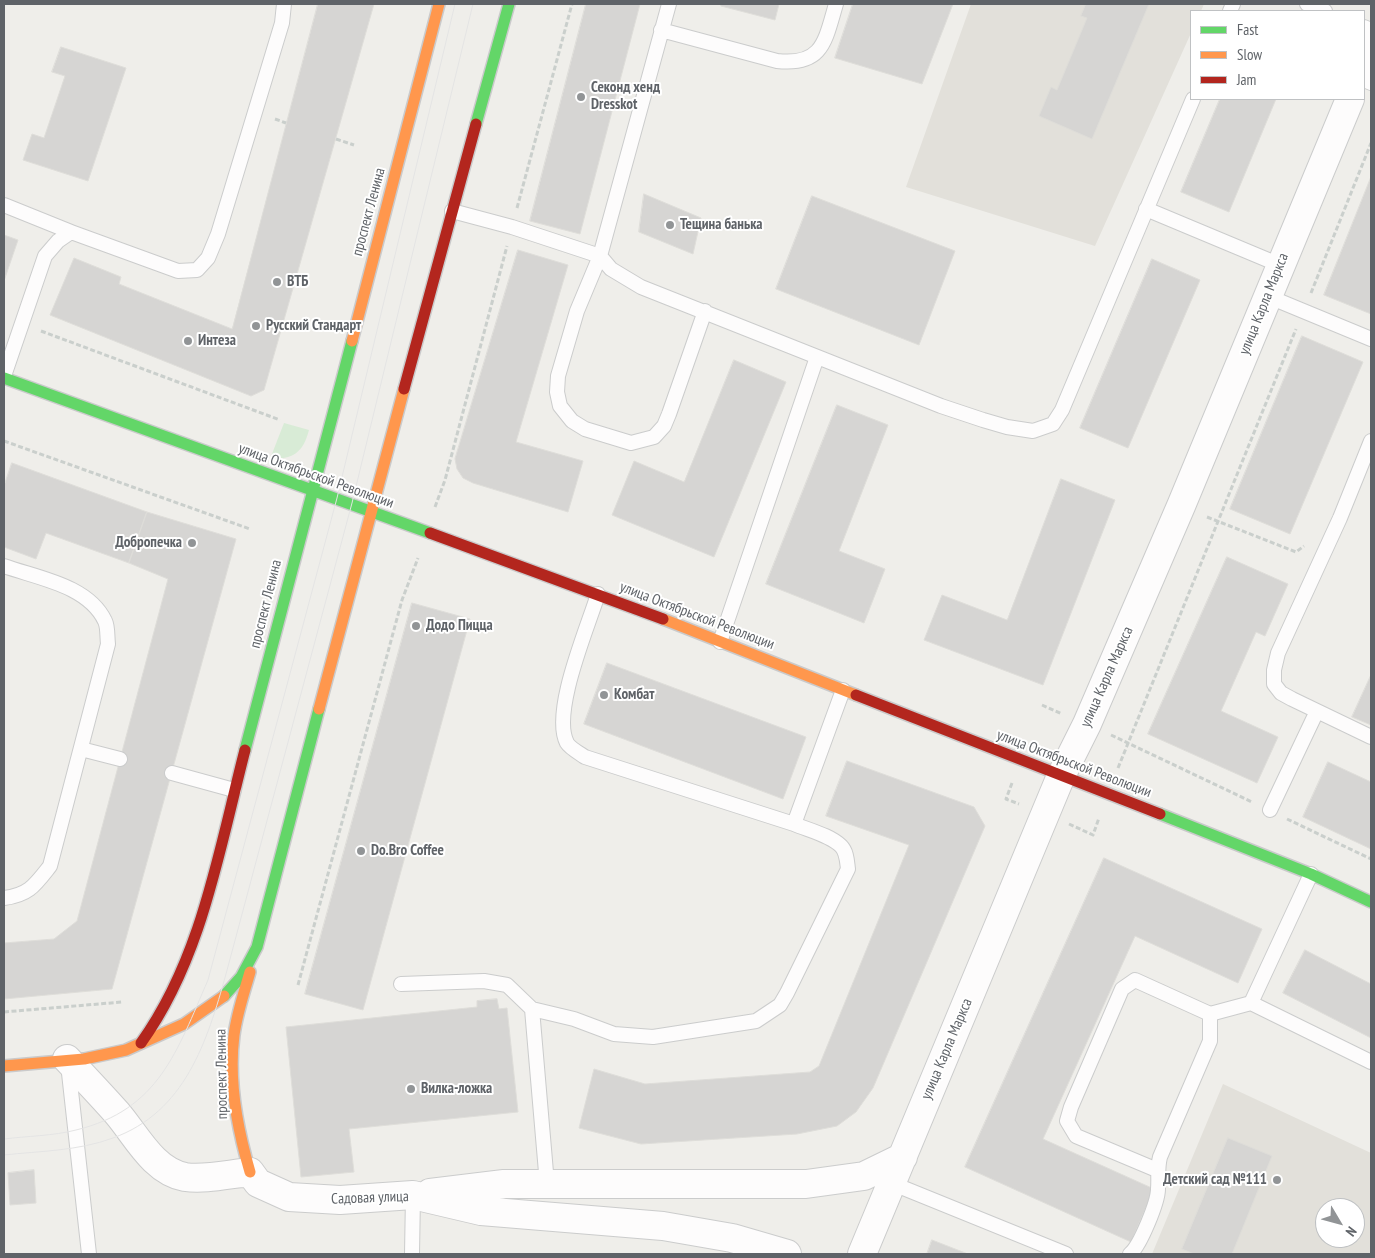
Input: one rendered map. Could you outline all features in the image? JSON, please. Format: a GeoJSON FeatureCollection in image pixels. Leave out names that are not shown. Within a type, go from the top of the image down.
{"type":"FeatureCollection","features":[{"type":"Feature","properties":{"kind":"main road","name":"проспект Ленина"},"geometry":{"type":"LineString","coordinates":[[138,1046],[157,1022],[173,996],[184,970],[203,912],[439,4]]}},
{"type":"Feature","properties":{"kind":"main road","name":"проспект Ленина"},"geometry":{"type":"LineString","coordinates":[[250,1172],[239,1136],[235,1108],[234,1045],[237,1017],[371,511],[509,4]]}},
{"type":"Feature","properties":{"kind":"main road","name":"улица Октябрьской Революции"},"geometry":{"type":"LineString","coordinates":[[4,377],[311,491],[598,594],[1311,874],[1371,902]]}},
{"type":"Feature","properties":{"kind":"main road","name":"проспект Ленина"},"geometry":{"type":"LineString","coordinates":[[138,1046],[197,1016],[218,1002],[246,972],[257,947]]}},
{"type":"Feature","properties":{"kind":"main road"},"geometry":{"type":"LineString","coordinates":[[4,1066],[110,1054],[138,1046]]}},
{"type":"Feature","properties":{"kind":"street"},"geometry":{"type":"LineString","coordinates":[[1365,61],[1371,46]]}},
{"type":"Feature","properties":{"kind":"street","name":"улица Карла Маркса"},"geometry":{"type":"LineString","coordinates":[[862,1254],[1061,776],[1087,724],[1350,100]]}},
{"type":"Feature","properties":{"kind":"street"},"geometry":{"type":"LineString","coordinates":[[68,1060],[118,1114],[142,1146],[173,1173],[193,1178],[250,1172]]}},
{"type":"Feature","properties":{"kind":"street"},"geometry":{"type":"LineString","coordinates":[[413,1196],[504,1184],[806,1184],[864,1176],[902,1156]]}},
{"type":"Feature","properties":{"kind":"street","name":"Садовая улица"},"geometry":{"type":"LineString","coordinates":[[250,1172],[258,1183],[289,1197],[340,1200],[413,1196],[481,1211],[663,1226],[732,1238],[787,1254]]}},
{"type":"Feature","properties":{"kind":"lane"},"geometry":{"type":"LineString","coordinates":[[4,205],[178,271],[196,270],[203,265],[218,234],[282,23],[284,4]]}},
{"type":"Feature","properties":{"kind":"lane"},"geometry":{"type":"LineString","coordinates":[[668,4],[600,256],[577,311],[558,376],[560,406],[572,421],[585,429],[631,443],[654,437],[664,426],[669,414],[705,310]]}},
{"type":"Feature","properties":{"kind":"lane"},"geometry":{"type":"LineString","coordinates":[[662,30],[777,61],[794,63],[812,56],[824,44],[836,4]]}},
{"type":"Feature","properties":{"kind":"lane"},"geometry":{"type":"LineString","coordinates":[[1307,4],[1322,10]]}},
{"type":"Feature","properties":{"kind":"lane"},"geometry":{"type":"LineString","coordinates":[[452,211],[512,227],[600,256],[611,269],[626,280],[941,406],[983,420],[1033,431],[1053,424],[1062,410],[1193,100]]}},
{"type":"Feature","properties":{"kind":"lane"},"geometry":{"type":"LineString","coordinates":[[1146,209],[1280,265]]}},
{"type":"Feature","properties":{"kind":"lane"},"geometry":{"type":"LineString","coordinates":[[4,377],[45,256],[58,241],[71,232]]}},
{"type":"Feature","properties":{"kind":"lane"},"geometry":{"type":"LineString","coordinates":[[1267,296],[1371,339]]}},
{"type":"Feature","properties":{"kind":"lane"},"geometry":{"type":"LineString","coordinates":[[720,642],[817,357]]}},
{"type":"Feature","properties":{"kind":"lane"},"geometry":{"type":"LineString","coordinates":[[1371,441],[1340,518],[1278,652],[1274,670],[1274,684],[1281,693],[1371,737]]}},
{"type":"Feature","properties":{"kind":"lane"},"geometry":{"type":"LineString","coordinates":[[4,566],[72,590],[99,610],[106,623],[108,644],[50,866],[32,889],[16,896],[4,898]]}},
{"type":"Feature","properties":{"kind":"lane"},"geometry":{"type":"LineString","coordinates":[[401,984],[484,981],[507,985],[532,1009],[574,1019],[614,1034],[653,1037],[756,1021],[780,1005],[787,993],[848,869],[846,854],[841,846],[794,824],[584,757],[567,743],[562,721],[565,696],[598,594]]}},
{"type":"Feature","properties":{"kind":"lane"},"geometry":{"type":"LineString","coordinates":[[794,824],[843,690]]}},
{"type":"Feature","properties":{"kind":"lane"},"geometry":{"type":"LineString","coordinates":[[1270,810],[1316,711]]}},
{"type":"Feature","properties":{"kind":"lane"},"geometry":{"type":"LineString","coordinates":[[81,749],[120,759]]}},
{"type":"Feature","properties":{"kind":"lane"},"geometry":{"type":"LineString","coordinates":[[172,773],[234,790]]}},
{"type":"Feature","properties":{"kind":"lane"},"geometry":{"type":"LineString","coordinates":[[1251,1003],[1311,874]]}},
{"type":"Feature","properties":{"kind":"lane"},"geometry":{"type":"LineString","coordinates":[[1157,1170],[1076,1136],[1067,1121],[1071,1106],[1122,989],[1129,982],[1135,980],[1210,1014],[1251,1003],[1371,1062]]}},
{"type":"Feature","properties":{"kind":"lane"},"geometry":{"type":"LineString","coordinates":[[532,1009],[547,1184]]}},
{"type":"Feature","properties":{"kind":"lane"},"geometry":{"type":"LineString","coordinates":[[1130,1254],[1155,1204],[1159,1190],[1157,1170],[1210,1041],[1210,1014]]}},
{"type":"Feature","properties":{"kind":"lane"},"geometry":{"type":"LineString","coordinates":[[68,1060],[89,1254]]}},
{"type":"Feature","properties":{"kind":"lane"},"geometry":{"type":"LineString","coordinates":[[891,1183],[1066,1254]]}},
{"type":"Feature","properties":{"kind":"lane"},"geometry":{"type":"LineString","coordinates":[[412,1254],[413,1196]]}},
{"type":"Feature","properties":{"kind":"path"},"geometry":{"type":"LineString","coordinates":[[298,985],[402,600],[415,570],[426,532],[445,480],[572,4]]}},
{"type":"Feature","properties":{"kind":"path"},"geometry":{"type":"LineString","coordinates":[[336,139],[354,145]]}},
{"type":"Feature","properties":{"kind":"path"},"geometry":{"type":"LineString","coordinates":[[1021,759],[1006,799],[1093,835],[1128,742],[1371,143]]}},
{"type":"Feature","properties":{"kind":"path"},"geometry":{"type":"LineString","coordinates":[[22,324],[280,420]]}},
{"type":"Feature","properties":{"kind":"path"},"geometry":{"type":"LineString","coordinates":[[4,441],[250,529]]}},
{"type":"Feature","properties":{"kind":"path"},"geometry":{"type":"LineString","coordinates":[[1180,506],[1296,552],[1340,518]]}},
{"type":"Feature","properties":{"kind":"path"},"geometry":{"type":"LineString","coordinates":[[1042,706],[1128,742],[1371,859]]}},
{"type":"Feature","properties":{"kind":"path"},"geometry":{"type":"LineString","coordinates":[[4,1012],[122,1002]]}},
{"type":"Feature","properties":{"kind":"shaded area"},"geometry":{"type":"Polygon","coordinates":[[[971,4],[1204,4],[1201,10],[1190,10],[1190,35],[1095,246],[906,187],[971,4]]]}},
{"type":"Feature","properties":{"kind":"shaded area","name":"Детский сад №111"},"geometry":{"type":"Polygon","coordinates":[[[1223,1084],[1371,1153],[1371,1254],[1152,1254],[1223,1084]]]}},
{"type":"Feature","properties":{"kind":"green space"},"geometry":{"type":"Polygon","coordinates":[[[284,423],[309,430],[307,438],[300,449],[291,456],[270,459],[284,423]]]}},
{"type":"Feature","properties":{"kind":"building"},"geometry":{"type":"Polygon","coordinates":[[[318,4],[374,4],[264,390],[251,396],[50,315],[74,258],[121,277],[119,284],[232,329],[318,4]]]}},
{"type":"Feature","properties":{"kind":"building"},"geometry":{"type":"Polygon","coordinates":[[[586,4],[640,4],[580,234],[530,221],[586,4]]]}},
{"type":"Feature","properties":{"kind":"building"},"geometry":{"type":"Polygon","coordinates":[[[721,4],[779,4],[775,20],[721,6],[721,4]]]}},
{"type":"Feature","properties":{"kind":"building"},"geometry":{"type":"Polygon","coordinates":[[[853,4],[953,4],[922,84],[835,58],[853,4]]]}},
{"type":"Feature","properties":{"kind":"building"},"geometry":{"type":"Polygon","coordinates":[[[1086,4],[1149,4],[1092,139],[1039,116],[1051,87],[1057,90],[1087,18],[1081,16],[1086,4]]]}},
{"type":"Feature","properties":{"kind":"building"},"geometry":{"type":"Polygon","coordinates":[[[61,47],[126,68],[88,181],[23,160],[32,134],[44,138],[65,76],[52,72],[61,47]]]}},
{"type":"Feature","properties":{"kind":"building"},"geometry":{"type":"Polygon","coordinates":[[[1220,100],[1276,100],[1229,212],[1181,192],[1220,100]]]}},
{"type":"Feature","properties":{"kind":"building"},"geometry":{"type":"Polygon","coordinates":[[[1371,177],[1371,314],[1324,295],[1371,177]]]}},
{"type":"Feature","properties":{"kind":"building","name":"Тещина банька"},"geometry":{"type":"Polygon","coordinates":[[[644,194],[701,218],[693,254],[639,232],[644,194]]]}},
{"type":"Feature","properties":{"kind":"building"},"geometry":{"type":"Polygon","coordinates":[[[812,196],[955,251],[919,345],[776,289],[812,196]]]}},
{"type":"Feature","properties":{"kind":"building"},"geometry":{"type":"Polygon","coordinates":[[[4,235],[18,240],[4,281],[4,235]]]}},
{"type":"Feature","properties":{"kind":"building"},"geometry":{"type":"Polygon","coordinates":[[[518,250],[568,265],[516,442],[583,461],[568,512],[473,483],[463,478],[457,469],[455,459],[518,250]]]}},
{"type":"Feature","properties":{"kind":"building"},"geometry":{"type":"Polygon","coordinates":[[[1152,259],[1200,280],[1128,448],[1080,428],[1152,259]]]}},
{"type":"Feature","properties":{"kind":"building"},"geometry":{"type":"Polygon","coordinates":[[[1302,336],[1363,362],[1290,534],[1230,509],[1302,336]]]}},
{"type":"Feature","properties":{"kind":"building"},"geometry":{"type":"Polygon","coordinates":[[[734,360],[786,382],[714,557],[612,515],[634,461],[684,482],[734,360]]]}},
{"type":"Feature","properties":{"kind":"building"},"geometry":{"type":"Polygon","coordinates":[[[837,405],[888,425],[839,551],[885,569],[864,623],[766,584],[837,405]]]}},
{"type":"Feature","properties":{"kind":"building"},"geometry":{"type":"Polygon","coordinates":[[[12,463],[147,512],[129,563],[46,533],[36,559],[4,547],[4,486],[12,463]]]}},
{"type":"Feature","properties":{"kind":"building"},"geometry":{"type":"Polygon","coordinates":[[[1061,479],[1115,500],[1043,685],[924,640],[942,595],[1007,620],[1061,479]]]}},
{"type":"Feature","properties":{"kind":"building"},"geometry":{"type":"Polygon","coordinates":[[[147,512],[236,539],[112,989],[4,999],[4,943],[54,939],[77,921],[168,579],[129,563],[147,512]]]}},
{"type":"Feature","properties":{"kind":"building"},"geometry":{"type":"Polygon","coordinates":[[[1227,557],[1288,584],[1265,636],[1256,632],[1221,711],[1278,737],[1257,783],[1148,734],[1227,557]]]}},
{"type":"Feature","properties":{"kind":"building"},"geometry":{"type":"Polygon","coordinates":[[[412,603],[470,619],[363,1010],[305,994],[412,603]]]}},
{"type":"Feature","properties":{"kind":"building"},"geometry":{"type":"Polygon","coordinates":[[[607,663],[806,737],[783,799],[584,724],[607,663]]]}},
{"type":"Feature","properties":{"kind":"building"},"geometry":{"type":"Polygon","coordinates":[[[1371,675],[1371,725],[1352,717],[1371,675]]]}},
{"type":"Feature","properties":{"kind":"building"},"geometry":{"type":"Polygon","coordinates":[[[847,761],[974,807],[985,826],[873,1088],[856,1112],[837,1126],[797,1134],[641,1144],[579,1128],[594,1069],[645,1084],[810,1072],[819,1066],[909,845],[826,816],[847,761]]]}},
{"type":"Feature","properties":{"kind":"building"},"geometry":{"type":"Polygon","coordinates":[[[1328,762],[1371,782],[1371,849],[1303,817],[1328,762]]]}},
{"type":"Feature","properties":{"kind":"building"},"geometry":{"type":"Polygon","coordinates":[[[1104,858],[1262,929],[1238,983],[1135,936],[1043,1139],[1154,1189],[1131,1242],[965,1167],[1104,858]]]}},
{"type":"Feature","properties":{"kind":"building"},"geometry":{"type":"Polygon","coordinates":[[[1305,950],[1371,984],[1371,1038],[1283,993],[1305,950]]]}},
{"type":"Feature","properties":{"kind":"building"},"geometry":{"type":"Polygon","coordinates":[[[497,999],[499,1009],[507,1008],[518,1112],[349,1129],[354,1172],[301,1177],[286,1027],[477,1007],[477,1001],[497,999]]]}},
{"type":"Feature","properties":{"kind":"building","name":"Детский сад №111"},"geometry":{"type":"Polygon","coordinates":[[[1228,1138],[1272,1156],[1232,1254],[1194,1254],[1182,1249],[1228,1138]]]}},
{"type":"Feature","properties":{"kind":"building"},"geometry":{"type":"Polygon","coordinates":[[[34,1170],[36,1203],[10,1205],[8,1173],[34,1170]]]}},
{"type":"Feature","properties":{"kind":"building"},"geometry":{"type":"Polygon","coordinates":[[[932,1240],[968,1254],[927,1254],[932,1240]]]}},
{"type":"Feature","properties":{"kind":"tram line"},"geometry":{"type":"LineString","coordinates":[[4,1139],[49,1135],[76,1130],[104,1121],[127,1108],[146,1092],[162,1074],[186,1031],[208,980],[337,498],[455,4]]}},
{"type":"Feature","properties":{"kind":"tram line"},"geometry":{"type":"LineString","coordinates":[[4,1155],[86,1146],[113,1138],[138,1126],[158,1111],[175,1093],[201,1049],[219,1000],[352,503],[473,4]]}},
{"type":"Feature","properties":{"kind":"traffic: fast"},"geometry":{"type":"LineString","coordinates":[[476,124],[509,4]]}},
{"type":"Feature","properties":{"kind":"traffic: fast"},"geometry":{"type":"LineString","coordinates":[[245,750],[352,341]]}},
{"type":"Feature","properties":{"kind":"traffic: fast"},"geometry":{"type":"LineString","coordinates":[[4,378],[430,533]]}},
{"type":"Feature","properties":{"kind":"traffic: fast"},"geometry":{"type":"LineString","coordinates":[[224,996],[241,977],[257,947],[319,709]]}},
{"type":"Feature","properties":{"kind":"traffic: fast"},"geometry":{"type":"LineString","coordinates":[[1160,814],[1311,874],[1371,902]]}},
{"type":"Feature","properties":{"kind":"traffic: slow"},"geometry":{"type":"LineString","coordinates":[[352,341],[439,4]]}},
{"type":"Feature","properties":{"kind":"traffic: slow"},"geometry":{"type":"LineString","coordinates":[[319,709],[404,389]]}},
{"type":"Feature","properties":{"kind":"traffic: slow"},"geometry":{"type":"LineString","coordinates":[[663,619],[856,695]]}},
{"type":"Feature","properties":{"kind":"traffic: slow"},"geometry":{"type":"LineString","coordinates":[[250,972],[235,1027],[232,1052],[235,1104],[250,1172]]}},
{"type":"Feature","properties":{"kind":"traffic: slow"},"geometry":{"type":"LineString","coordinates":[[4,1066],[84,1059],[126,1050],[184,1024],[224,996]]}},
{"type":"Feature","properties":{"kind":"traffic: jam"},"geometry":{"type":"LineString","coordinates":[[404,389],[476,124]]}},
{"type":"Feature","properties":{"kind":"traffic: jam"},"geometry":{"type":"LineString","coordinates":[[430,533],[663,619]]}},
{"type":"Feature","properties":{"kind":"traffic: jam"},"geometry":{"type":"LineString","coordinates":[[856,695],[1160,814]]}},
{"type":"Feature","properties":{"kind":"traffic: jam"},"geometry":{"type":"LineString","coordinates":[[141,1043],[162,1010],[194,939],[217,864],[245,750]]}},
{"type":"Feature","properties":{"kind":"place","name":"Секонд хенд Dresskot"},"geometry":{"type":"Point","coordinates":[581,97]}},
{"type":"Feature","properties":{"kind":"place","name":"Тещина банька"},"geometry":{"type":"Point","coordinates":[670,225]}},
{"type":"Feature","properties":{"kind":"place","name":"ВТБ"},"geometry":{"type":"Point","coordinates":[277,282]}},
{"type":"Feature","properties":{"kind":"place","name":"Русский Стандарт"},"geometry":{"type":"Point","coordinates":[256,326]}},
{"type":"Feature","properties":{"kind":"place","name":"Интеза"},"geometry":{"type":"Point","coordinates":[188,341]}},
{"type":"Feature","properties":{"kind":"place","name":"Добропечка"},"geometry":{"type":"Point","coordinates":[192,543]}},
{"type":"Feature","properties":{"kind":"place","name":"Додо Пицца"},"geometry":{"type":"Point","coordinates":[416,626]}},
{"type":"Feature","properties":{"kind":"place","name":"Комбат"},"geometry":{"type":"Point","coordinates":[604,695]}},
{"type":"Feature","properties":{"kind":"place","name":"Do.Bro Coffee"},"geometry":{"type":"Point","coordinates":[361,851]}},
{"type":"Feature","properties":{"kind":"place","name":"Вилка-ложка"},"geometry":{"type":"Point","coordinates":[411,1089]}},
{"type":"Feature","properties":{"kind":"place","name":"Детский сад №111"},"geometry":{"type":"Point","coordinates":[1277,1180]}}]}
